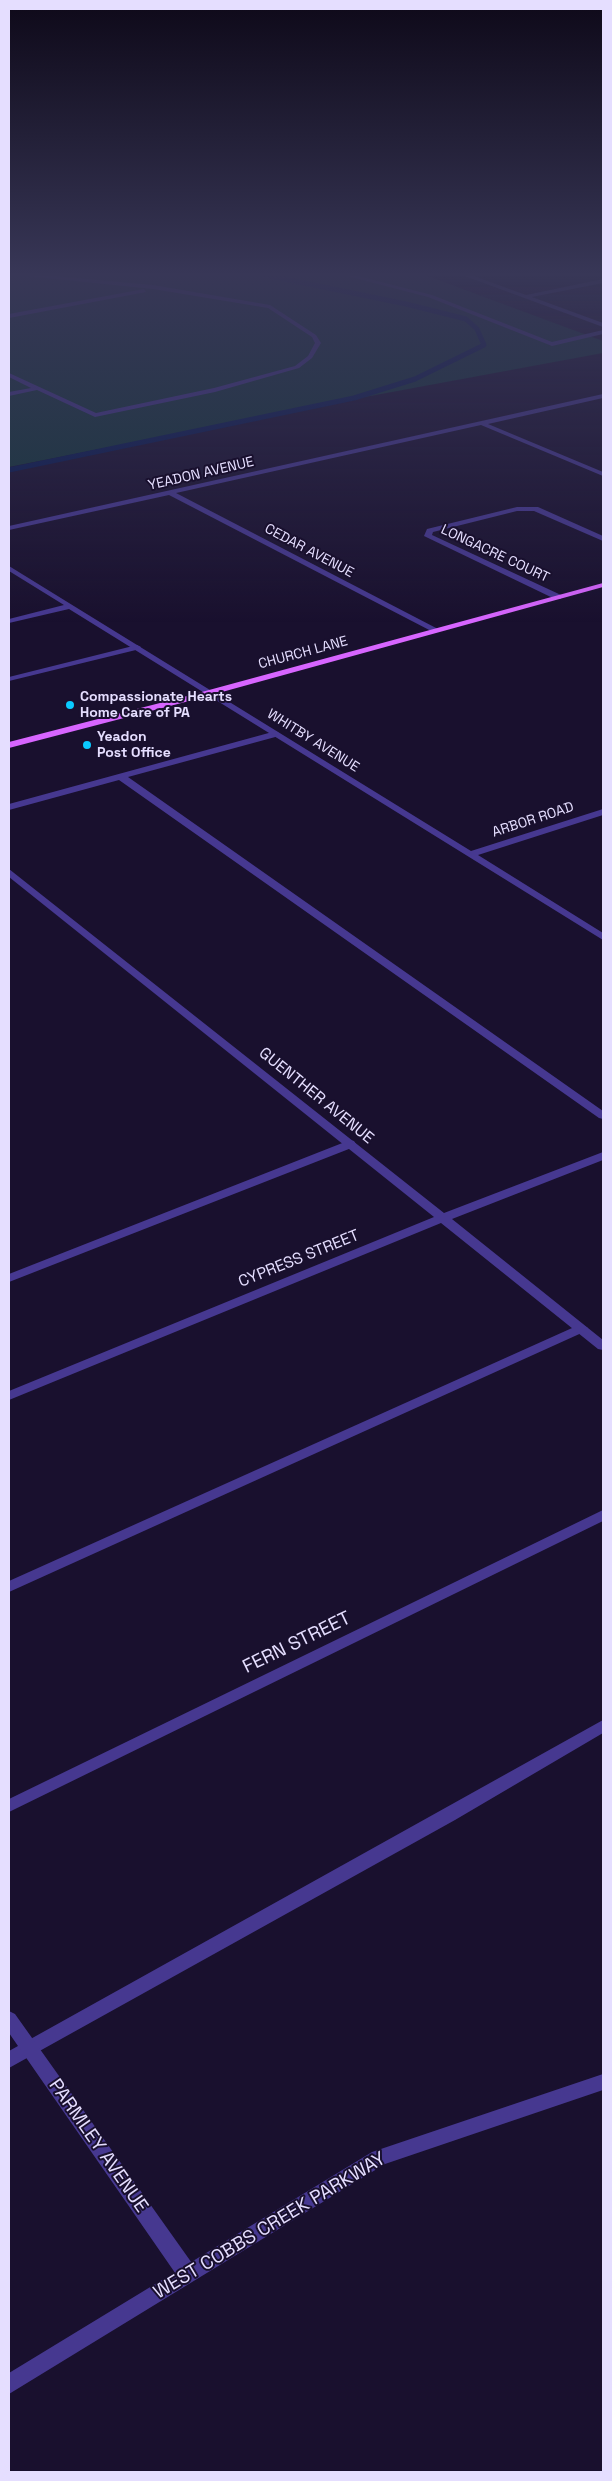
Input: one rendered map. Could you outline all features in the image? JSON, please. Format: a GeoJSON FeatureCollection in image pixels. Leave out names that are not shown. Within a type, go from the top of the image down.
{"type":"FeatureCollection","features":[{"type":"Feature","properties":{"kind":"main road","name":"CHURCH LANE"},"geometry":{"type":"LineString","coordinates":[[9,745],[210,693],[603,585]]}},
{"type":"Feature","properties":{"kind":"street"},"geometry":{"type":"LineString","coordinates":[[9,394],[26,391]]}},
{"type":"Feature","properties":{"kind":"street"},"geometry":{"type":"LineString","coordinates":[[40,391],[95,415],[212,391]]}},
{"type":"Feature","properties":{"kind":"street","name":"YEADON AVENUE"},"geometry":{"type":"LineString","coordinates":[[9,528],[603,396]]}},
{"type":"Feature","properties":{"kind":"street"},"geometry":{"type":"LineString","coordinates":[[481,423],[603,474]]}},
{"type":"Feature","properties":{"kind":"street","name":"CEDAR AVENUE"},"geometry":{"type":"LineString","coordinates":[[172,493],[435,631]]}},
{"type":"Feature","properties":{"kind":"street","name":"LONGACRE COURT"},"geometry":{"type":"LineString","coordinates":[[558,598],[428,536],[430,531],[517,509],[535,509],[603,539]]}},
{"type":"Feature","properties":{"kind":"street","name":"WHITBY AVENUE"},"geometry":{"type":"LineString","coordinates":[[10,569],[603,937]]}},
{"type":"Feature","properties":{"kind":"street"},"geometry":{"type":"LineString","coordinates":[[9,621],[71,606]]}},
{"type":"Feature","properties":{"kind":"street"},"geometry":{"type":"LineString","coordinates":[[9,679],[137,647]]}},
{"type":"Feature","properties":{"kind":"street"},"geometry":{"type":"LineString","coordinates":[[9,807],[276,734]]}},
{"type":"Feature","properties":{"kind":"street"},"geometry":{"type":"LineString","coordinates":[[120,776],[603,1116]]}},
{"type":"Feature","properties":{"kind":"street","name":"ARBOR ROAD"},"geometry":{"type":"LineString","coordinates":[[471,854],[603,812]]}},
{"type":"Feature","properties":{"kind":"street","name":"GUENTHER AVENUE"},"geometry":{"type":"LineString","coordinates":[[9,872],[603,1346]]}},
{"type":"Feature","properties":{"kind":"street"},"geometry":{"type":"LineString","coordinates":[[9,1278],[350,1144]]}},
{"type":"Feature","properties":{"kind":"street","name":"CYPRESS STREET"},"geometry":{"type":"LineString","coordinates":[[9,1396],[443,1218],[603,1156]]}},
{"type":"Feature","properties":{"kind":"street"},"geometry":{"type":"LineString","coordinates":[[9,1587],[582,1328]]}},
{"type":"Feature","properties":{"kind":"street","name":"FERN STREET"},"geometry":{"type":"LineString","coordinates":[[9,1806],[603,1515]]}},
{"type":"Feature","properties":{"kind":"street"},"geometry":{"type":"LineString","coordinates":[[9,2060],[449,1815],[603,1726]]}},
{"type":"Feature","properties":{"kind":"street","name":"PARMLEY AVENUE"},"geometry":{"type":"LineString","coordinates":[[9,2019],[187,2273]]}},
{"type":"Feature","properties":{"kind":"street","name":"WEST COBBS CREEK PARKWAY"},"geometry":{"type":"LineString","coordinates":[[9,2384],[187,2273],[379,2158],[603,2082]]}},
{"type":"Feature","properties":{"kind":"green space"},"geometry":{"type":"Polygon","coordinates":[[[9,391],[399,391],[338,402],[9,467],[9,391]]]}},
{"type":"Feature","properties":{"kind":"waterway"},"geometry":{"type":"LineString","coordinates":[[9,470],[354,398],[377,391]]}},
{"type":"Feature","properties":{"kind":"place","name":"Compassionate Hearts Home Care of PA"},"geometry":{"type":"Point","coordinates":[70,705]}},
{"type":"Feature","properties":{"kind":"place","name":"Yeadon Post Office"},"geometry":{"type":"Point","coordinates":[87,745]}}]}
